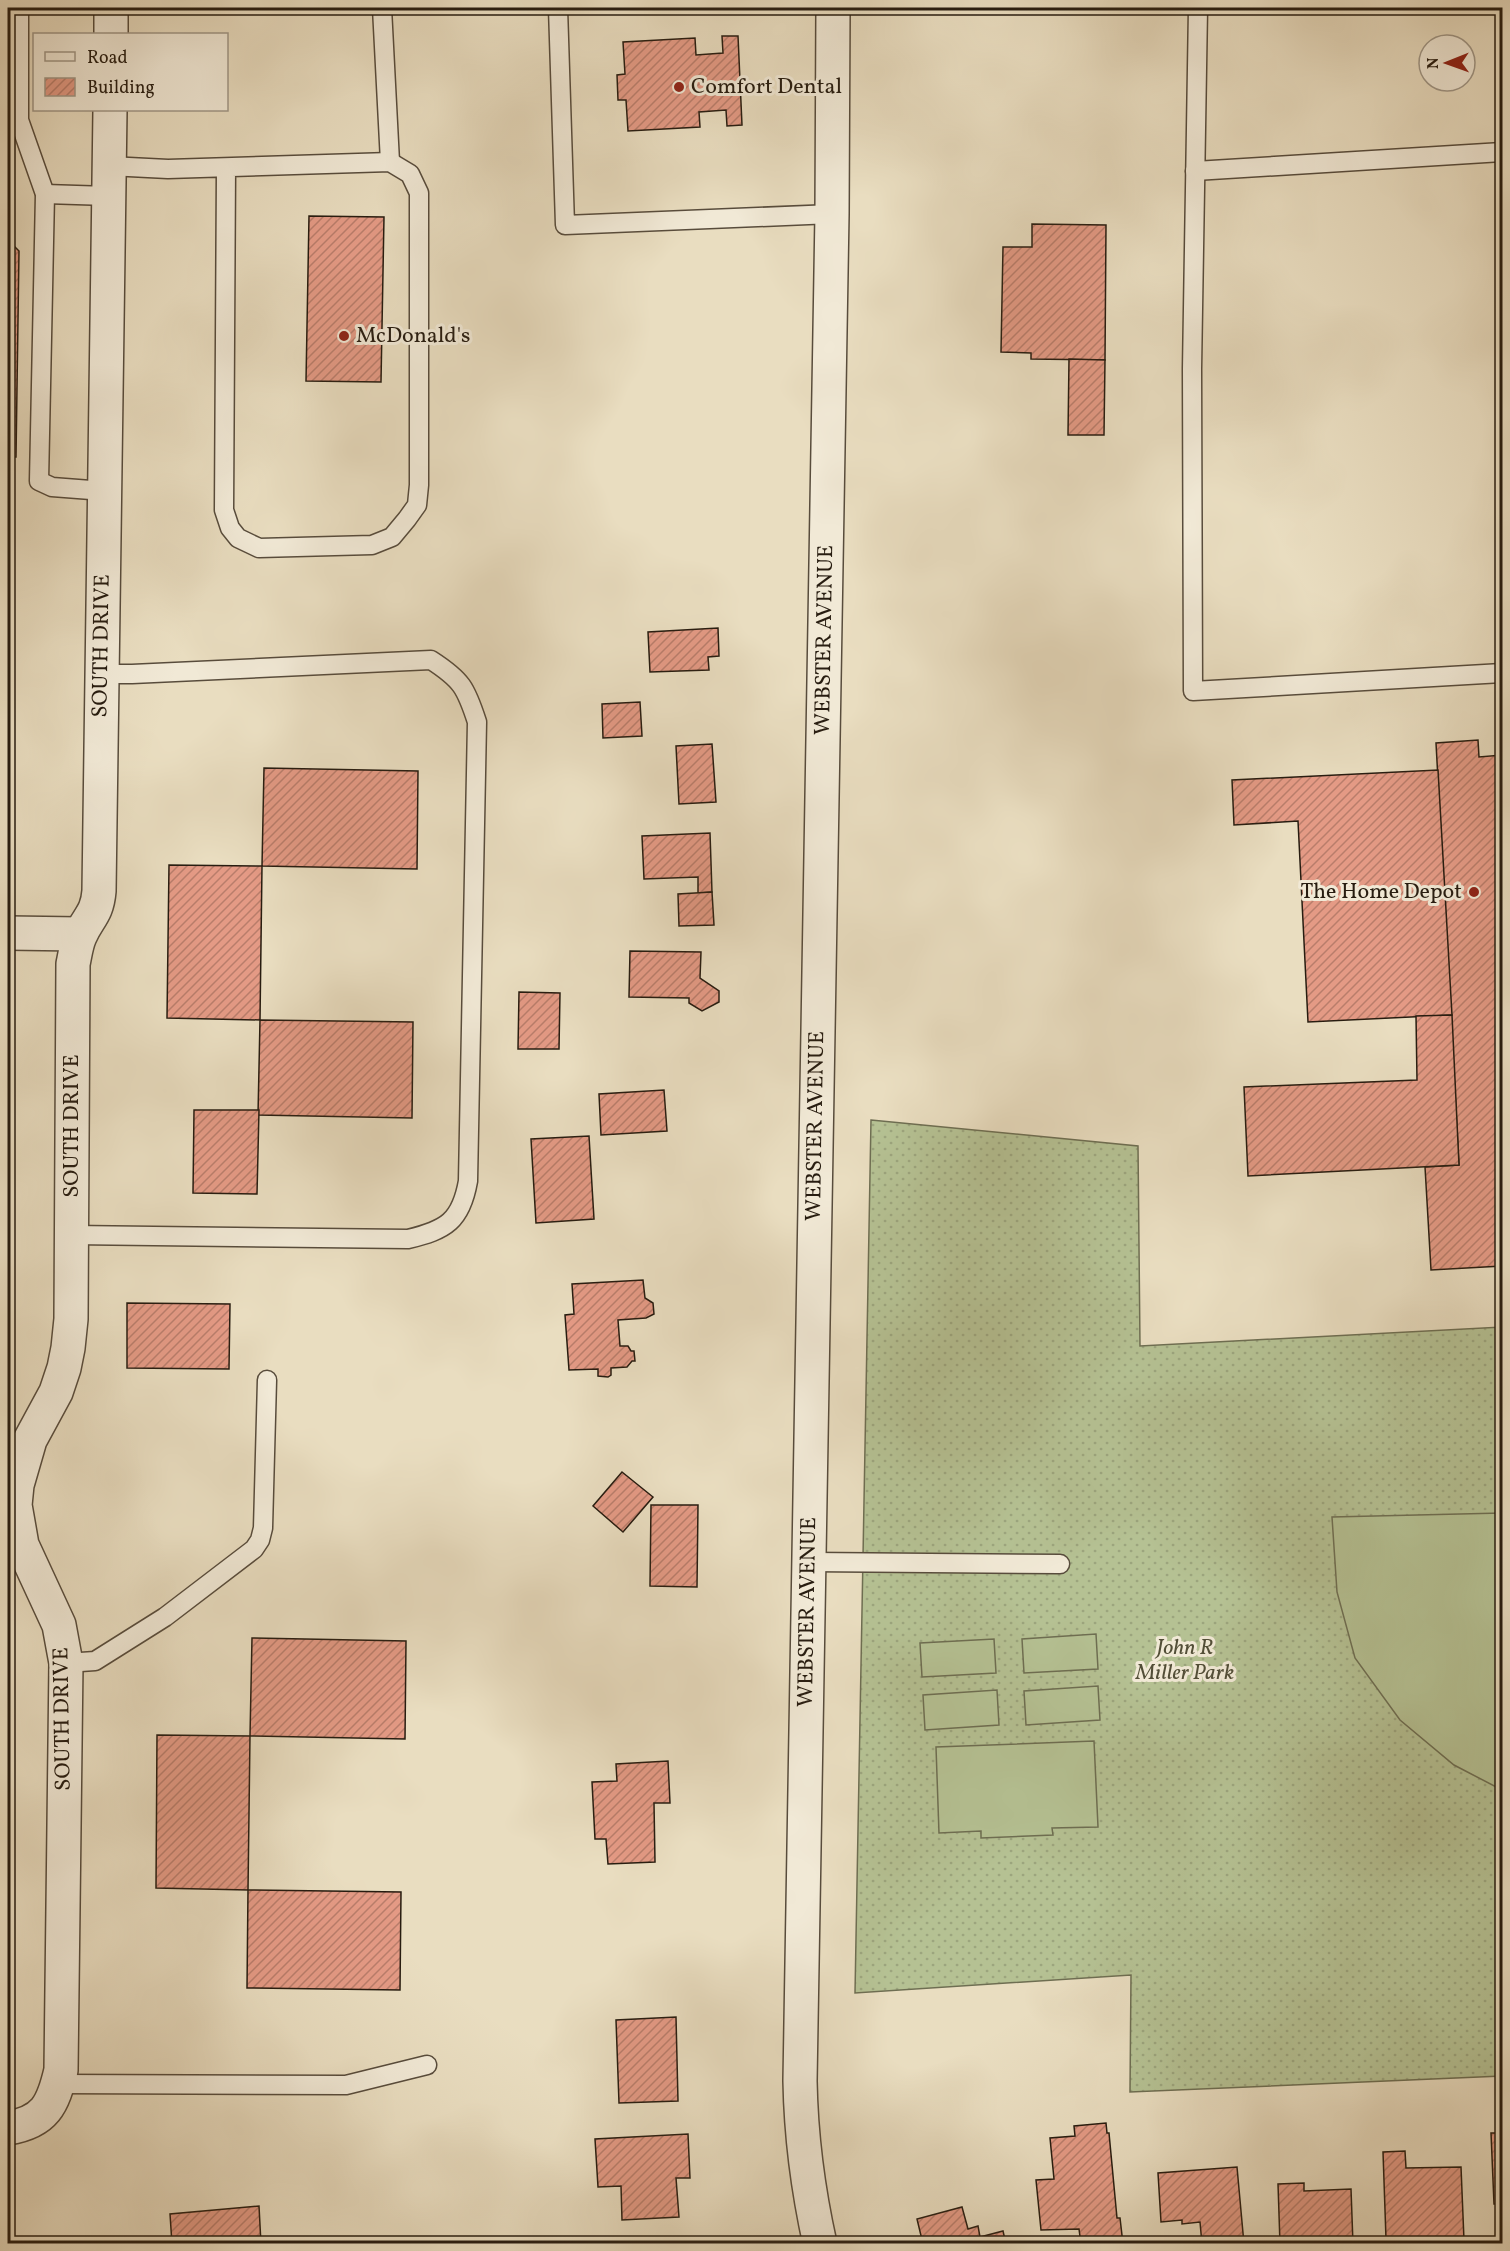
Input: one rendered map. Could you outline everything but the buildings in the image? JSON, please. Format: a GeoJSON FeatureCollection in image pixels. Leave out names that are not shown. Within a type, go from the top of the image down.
{"type":"FeatureCollection","features":[{"type":"Feature","properties":{"kind":"street"},"geometry":{"type":"LineString","coordinates":[[111,8],[111,33]]}},
{"type":"Feature","properties":{"kind":"street","name":"WEBSTER AVENUE"},"geometry":{"type":"LineString","coordinates":[[820,2244],[807,2172],[801,2118],[800,2081],[832,214],[832,8]]}},
{"type":"Feature","properties":{"kind":"street","name":"SOUTH DRIVE"},"geometry":{"type":"LineString","coordinates":[[21,2125],[45,2110],[58,2084],[61,2070],[66,1663],[59,1625],[15,1546],[15,1460],[30,1440],[56,1392],[68,1348],[71,1319],[73,964],[80,934],[98,903],[99,891],[110,111]]}},
{"type":"Feature","properties":{"kind":"street"},"geometry":{"type":"LineString","coordinates":[[8,933],[80,934]]}},
{"type":"Feature","properties":{"kind":"lane"},"geometry":{"type":"LineString","coordinates":[[19,8],[19,120],[45,194],[39,481],[52,487],[104,491]]}},
{"type":"Feature","properties":{"kind":"lane"},"geometry":{"type":"LineString","coordinates":[[382,8],[390,162]]}},
{"type":"Feature","properties":{"kind":"lane"},"geometry":{"type":"LineString","coordinates":[[558,8],[565,225],[832,214]]}},
{"type":"Feature","properties":{"kind":"lane"},"geometry":{"type":"LineString","coordinates":[[1198,8],[1192,369],[1193,691],[1503,673]]}},
{"type":"Feature","properties":{"kind":"lane"},"geometry":{"type":"LineString","coordinates":[[1195,171],[1503,152]]}},
{"type":"Feature","properties":{"kind":"lane"},"geometry":{"type":"LineString","coordinates":[[45,194],[168,169],[390,162],[410,174],[419,193],[420,485],[417,505],[392,537],[372,545],[259,548],[238,538],[230,528],[224,510],[226,168]]}},
{"type":"Feature","properties":{"kind":"lane"},"geometry":{"type":"LineString","coordinates":[[72,1235],[408,1239],[446,1227],[456,1216],[465,1200],[468,1181],[477,722],[468,693],[454,675],[431,660],[102,674]]}},
{"type":"Feature","properties":{"kind":"lane"},"geometry":{"type":"LineString","coordinates":[[66,1663],[95,1661],[165,1617],[254,1549],[260,1540],[263,1528],[267,1380]]}},
{"type":"Feature","properties":{"kind":"lane"},"geometry":{"type":"LineString","coordinates":[[810,1562],[1060,1564]]}},
{"type":"Feature","properties":{"kind":"lane"},"geometry":{"type":"LineString","coordinates":[[58,2084],[346,2085],[427,2065]]}},
{"type":"Feature","properties":{"kind":"green space","name":"John R Miller Park"},"geometry":{"type":"Polygon","coordinates":[[[871,1120],[1138,1146],[1140,1346],[1502,1327],[1502,2076],[1130,2092],[1131,1975],[855,1993],[871,1120]]]}},
{"type":"Feature","properties":{"kind":"green space"},"geometry":{"type":"Polygon","coordinates":[[[1502,1513],[1502,1790],[1454,1765],[1400,1720],[1355,1658],[1337,1592],[1332,1517],[1502,1513]]]}},
{"type":"Feature","properties":{"kind":"green space"},"geometry":{"type":"Polygon","coordinates":[[[1096,1634],[1098,1669],[1024,1673],[1022,1639],[1096,1634]]]}},
{"type":"Feature","properties":{"kind":"green space"},"geometry":{"type":"Polygon","coordinates":[[[994,1639],[996,1673],[922,1677],[920,1643],[994,1639]]]}},
{"type":"Feature","properties":{"kind":"green space"},"geometry":{"type":"Polygon","coordinates":[[[1098,1686],[1100,1720],[1026,1725],[1024,1691],[1098,1686]]]}},
{"type":"Feature","properties":{"kind":"green space"},"geometry":{"type":"Polygon","coordinates":[[[997,1690],[999,1725],[925,1730],[923,1695],[997,1690]]]}},
{"type":"Feature","properties":{"kind":"green space"},"geometry":{"type":"Polygon","coordinates":[[[1094,1741],[1098,1827],[1052,1828],[1053,1835],[981,1838],[981,1831],[939,1833],[936,1747],[1094,1741]]]}},
{"type":"Feature","properties":{"kind":"place","name":"Comfort Dental"},"geometry":{"type":"Point","coordinates":[679,87]}},
{"type":"Feature","properties":{"kind":"place","name":"McDonald's"},"geometry":{"type":"Point","coordinates":[344,336]}},
{"type":"Feature","properties":{"kind":"place","name":"The Home Depot"},"geometry":{"type":"Point","coordinates":[1474,892]}}]}
